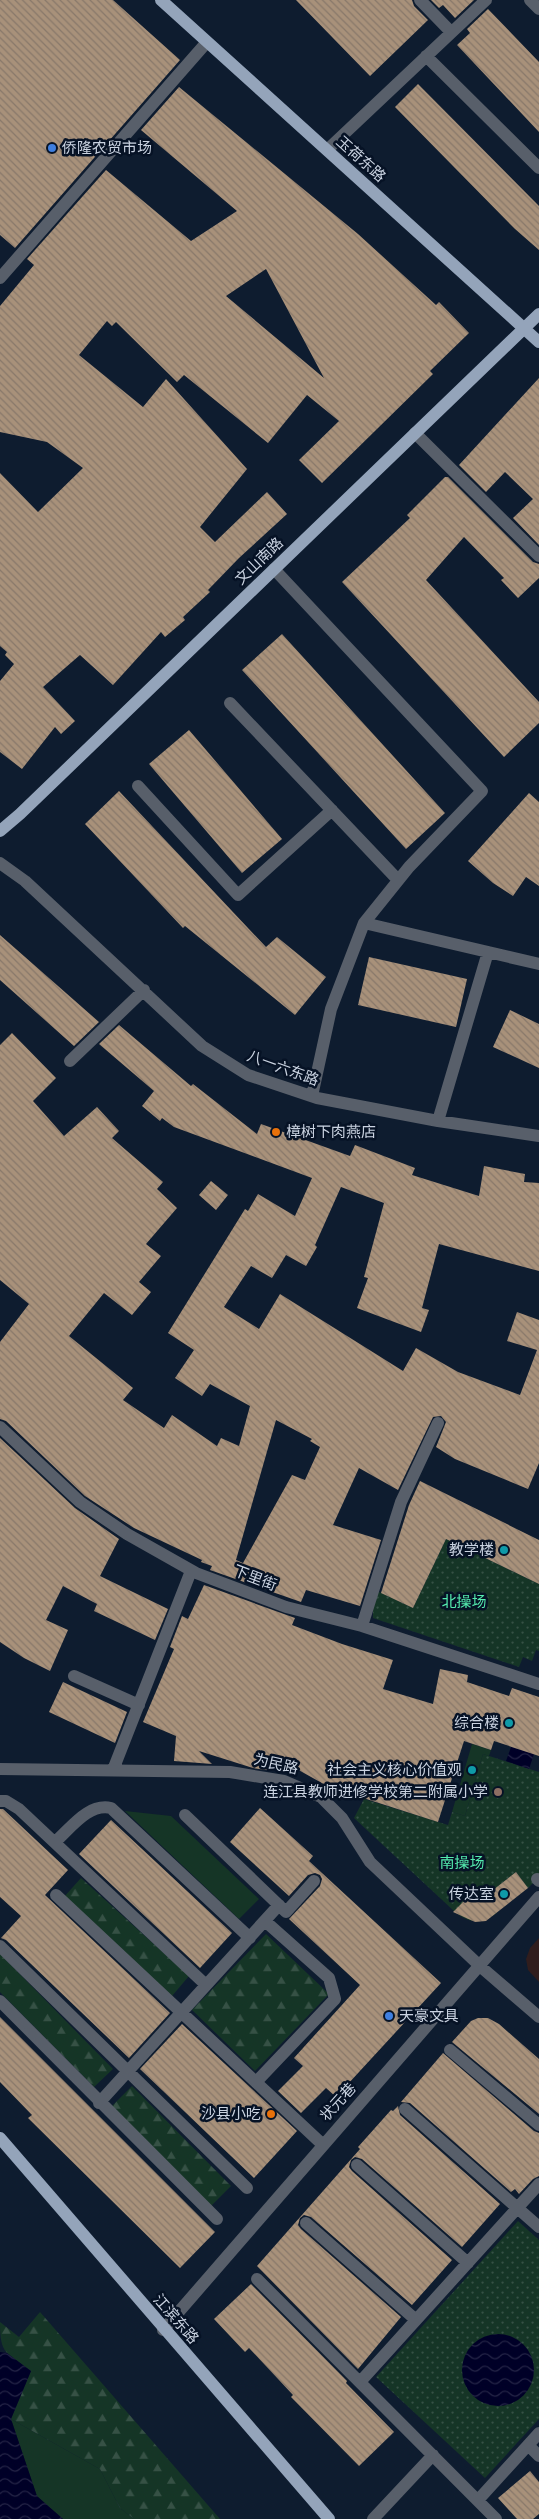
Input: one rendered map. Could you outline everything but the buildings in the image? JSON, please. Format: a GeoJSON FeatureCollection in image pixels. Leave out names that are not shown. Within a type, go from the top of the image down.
{"type":"FeatureCollection","features":[{"type":"Feature","properties":{"kind":"main road","name":"玉荷东路"},"geometry":{"type":"LineString","coordinates":[[160,0],[539,342]]}},
{"type":"Feature","properties":{"kind":"main road","name":"文山南路"},"geometry":{"type":"LineString","coordinates":[[0,831],[20,814],[539,314]]}},
{"type":"Feature","properties":{"kind":"main road","name":"江滨东路"},"geometry":{"type":"LineString","coordinates":[[0,2138],[163,2330],[329,2519]]}},
{"type":"Feature","properties":{"kind":"street"},"geometry":{"type":"LineString","coordinates":[[420,0],[451,32]]}},
{"type":"Feature","properties":{"kind":"street"},"geometry":{"type":"LineString","coordinates":[[326,150],[486,0]]}},
{"type":"Feature","properties":{"kind":"street"},"geometry":{"type":"LineString","coordinates":[[530,0],[539,9]]}},
{"type":"Feature","properties":{"kind":"street"},"geometry":{"type":"LineString","coordinates":[[0,278],[207,42]]}},
{"type":"Feature","properties":{"kind":"street"},"geometry":{"type":"LineString","coordinates":[[426,56],[539,168]]}},
{"type":"Feature","properties":{"kind":"street"},"geometry":{"type":"LineString","coordinates":[[415,433],[539,556]]}},
{"type":"Feature","properties":{"kind":"street"},"geometry":{"type":"LineString","coordinates":[[274,569],[482,791],[398,880],[364,924],[331,1009],[312,1096]]}},
{"type":"Feature","properties":{"kind":"street"},"geometry":{"type":"LineString","coordinates":[[230,703],[398,880]]}},
{"type":"Feature","properties":{"kind":"street"},"geometry":{"type":"LineString","coordinates":[[138,786],[238,895],[332,810]]}},
{"type":"Feature","properties":{"kind":"street","name":"八一六东路"},"geometry":{"type":"LineString","coordinates":[[0,863],[26,881],[202,1046],[248,1075],[312,1096],[438,1121],[539,1136]]}},
{"type":"Feature","properties":{"kind":"street"},"geometry":{"type":"LineString","coordinates":[[364,924],[539,964]]}},
{"type":"Feature","properties":{"kind":"street"},"geometry":{"type":"LineString","coordinates":[[438,1121],[488,952]]}},
{"type":"Feature","properties":{"kind":"street"},"geometry":{"type":"LineString","coordinates":[[70,1060],[144,990]]}},
{"type":"Feature","properties":{"kind":"street"},"geometry":{"type":"LineString","coordinates":[[362,1626],[401,1502],[438,1424]]}},
{"type":"Feature","properties":{"kind":"street","name":"下里街"},"geometry":{"type":"LineString","coordinates":[[0,1427],[80,1502],[127,1534],[191,1571],[286,1607],[362,1626],[539,1684]]}},
{"type":"Feature","properties":{"kind":"street"},"geometry":{"type":"LineString","coordinates":[[113,1770],[191,1571]]}},
{"type":"Feature","properties":{"kind":"street"},"geometry":{"type":"LineString","coordinates":[[74,1676],[139,1705]]}},
{"type":"Feature","properties":{"kind":"street","name":"为民路"},"geometry":{"type":"LineString","coordinates":[[0,1769],[230,1772],[265,1776],[310,1790],[321,1797],[342,1818],[370,1862],[481,1967],[539,2017]]}},
{"type":"Feature","properties":{"kind":"street"},"geometry":{"type":"LineString","coordinates":[[0,1802],[6,1801],[19,1809],[206,1984]]}},
{"type":"Feature","properties":{"kind":"street"},"geometry":{"type":"LineString","coordinates":[[55,1842],[92,1809],[103,1806],[111,1808],[250,1938]]}},
{"type":"Feature","properties":{"kind":"street"},"geometry":{"type":"LineString","coordinates":[[185,1815],[286,1912],[314,1881]]}},
{"type":"Feature","properties":{"kind":"street"},"geometry":{"type":"LineString","coordinates":[[56,1895],[322,2144]]}},
{"type":"Feature","properties":{"kind":"street","name":"状元巷"},"geometry":{"type":"LineString","coordinates":[[163,2330],[322,2144],[481,1967],[539,1897]]}},
{"type":"Feature","properties":{"kind":"street"},"geometry":{"type":"LineString","coordinates":[[99,2103],[181,2011],[279,1906]]}},
{"type":"Feature","properties":{"kind":"street"},"geometry":{"type":"LineString","coordinates":[[256,2082],[335,1999],[329,1978],[265,1921]]}},
{"type":"Feature","properties":{"kind":"street"},"geometry":{"type":"LineString","coordinates":[[0,1946],[247,2188]]}},
{"type":"Feature","properties":{"kind":"street"},"geometry":{"type":"LineString","coordinates":[[0,2001],[99,2103],[217,2219]]}},
{"type":"Feature","properties":{"kind":"street"},"geometry":{"type":"LineString","coordinates":[[450,2050],[539,2125]]}},
{"type":"Feature","properties":{"kind":"street"},"geometry":{"type":"LineString","coordinates":[[405,2109],[539,2227]]}},
{"type":"Feature","properties":{"kind":"street"},"geometry":{"type":"LineString","coordinates":[[357,2165],[468,2262]]}},
{"type":"Feature","properties":{"kind":"street"},"geometry":{"type":"LineString","coordinates":[[360,2382],[539,2184]]}},
{"type":"Feature","properties":{"kind":"street"},"geometry":{"type":"LineString","coordinates":[[306,2223],[416,2320]]}},
{"type":"Feature","properties":{"kind":"street"},"geometry":{"type":"LineString","coordinates":[[257,2279],[479,2499],[496,2519]]}},
{"type":"Feature","properties":{"kind":"street"},"geometry":{"type":"LineString","coordinates":[[479,2499],[539,2433]]}},
{"type":"Feature","properties":{"kind":"street"},"geometry":{"type":"LineString","coordinates":[[528,2445],[539,2456]]}},
{"type":"Feature","properties":{"kind":"street"},"geometry":{"type":"LineString","coordinates":[[373,2519],[433,2455]]}},
{"type":"Feature","properties":{"kind":"shaded area"},"geometry":{"type":"Polygon","coordinates":[[[539,1938],[539,1982],[528,1970],[526,1959],[530,1948],[539,1938]]]}},
{"type":"Feature","properties":{"kind":"green space","name":"北操场"},"geometry":{"type":"Polygon","coordinates":[[[446,1539],[539,1584],[539,1651],[536,1650],[532,1661],[523,1657],[519,1667],[373,1618],[373,1605],[377,1591],[413,1608],[446,1539]]]}},
{"type":"Feature","properties":{"kind":"green space"},"geometry":{"type":"Polygon","coordinates":[[[472,1744],[491,1750],[489,1756],[483,1754],[465,1816],[452,1812],[472,1744]]]}},
{"type":"Feature","properties":{"kind":"green space","name":"南操场"},"geometry":{"type":"Polygon","coordinates":[[[483,1754],[539,1772],[539,1877],[528,1888],[516,1872],[485,1897],[497,1913],[486,1919],[475,1921],[465,1918],[454,1911],[354,1818],[364,1799],[448,1825],[452,1812],[465,1816],[483,1754]]]}},
{"type":"Feature","properties":{"kind":"green space"},"geometry":{"type":"Polygon","coordinates":[[[125,1811],[171,1816],[259,1899],[239,1919],[125,1811]]]}},
{"type":"Feature","properties":{"kind":"green space"},"geometry":{"type":"Polygon","coordinates":[[[81,1878],[189,1976],[172,1996],[64,1897],[81,1878]]]}},
{"type":"Feature","properties":{"kind":"green space"},"geometry":{"type":"Polygon","coordinates":[[[266,1934],[329,1994],[255,2071],[192,2010],[266,1934]]]}},
{"type":"Feature","properties":{"kind":"green space"},"geometry":{"type":"Polygon","coordinates":[[[0,1954],[113,2069],[94,2087],[0,1992],[0,1954]]]}},
{"type":"Feature","properties":{"kind":"green space"},"geometry":{"type":"Polygon","coordinates":[[[132,2086],[231,2186],[211,2206],[112,2106],[132,2086]]]}},
{"type":"Feature","properties":{"kind":"green space"},"geometry":{"type":"Polygon","coordinates":[[[518,2221],[539,2240],[539,2419],[485,2478],[376,2377],[518,2221]]]}},
{"type":"Feature","properties":{"kind":"green space"},"geometry":{"type":"Polygon","coordinates":[[[40,2312],[220,2519],[134,2519],[120,2508],[100,2469],[11,2419],[31,2371],[6,2352],[1,2341],[0,2322],[19,2337],[40,2312]]]}},
{"type":"Feature","properties":{"kind":"green space"},"geometry":{"type":"Polygon","coordinates":[[[11,2419],[100,2469],[120,2508],[134,2519],[63,2519],[37,2497],[11,2419]]]}},
{"type":"Feature","properties":{"kind":"water"},"geometry":{"type":"Polygon","coordinates":[[[511,1747],[534,1754],[529,1769],[506,1761],[511,1747]]]}},
{"type":"Feature","properties":{"kind":"water"},"geometry":{"type":"Polygon","coordinates":[[[498,2334],[512,2337],[524,2344],[531,2356],[534,2370],[531,2384],[524,2396],[512,2403],[498,2406],[484,2403],[472,2396],[465,2384],[462,2370],[465,2356],[472,2344],[484,2337],[498,2334]]]}},
{"type":"Feature","properties":{"kind":"water"},"geometry":{"type":"Polygon","coordinates":[[[0,2352],[7,2353],[31,2371],[11,2419],[37,2496],[63,2519],[0,2519],[0,2352]]]}},
{"type":"Feature","properties":{"kind":"place","name":"侨隆农贸市场"},"geometry":{"type":"Point","coordinates":[52,148]}},
{"type":"Feature","properties":{"kind":"place","name":"樟树下肉燕店"},"geometry":{"type":"Point","coordinates":[276,1132]}},
{"type":"Feature","properties":{"kind":"place","name":"教学楼"},"geometry":{"type":"Point","coordinates":[504,1550]}},
{"type":"Feature","properties":{"kind":"place","name":"综合楼"},"geometry":{"type":"Point","coordinates":[509,1723]}},
{"type":"Feature","properties":{"kind":"place","name":"社会主义核心价值观"},"geometry":{"type":"Point","coordinates":[472,1770]}},
{"type":"Feature","properties":{"kind":"place","name":"连江县教师进修学校第二附属小学"},"geometry":{"type":"Point","coordinates":[498,1792]}},
{"type":"Feature","properties":{"kind":"place","name":"传达室"},"geometry":{"type":"Point","coordinates":[504,1894]}},
{"type":"Feature","properties":{"kind":"place","name":"天豪文具"},"geometry":{"type":"Point","coordinates":[389,2016]}},
{"type":"Feature","properties":{"kind":"place","name":"沙县小吃"},"geometry":{"type":"Point","coordinates":[271,2114]}}]}
